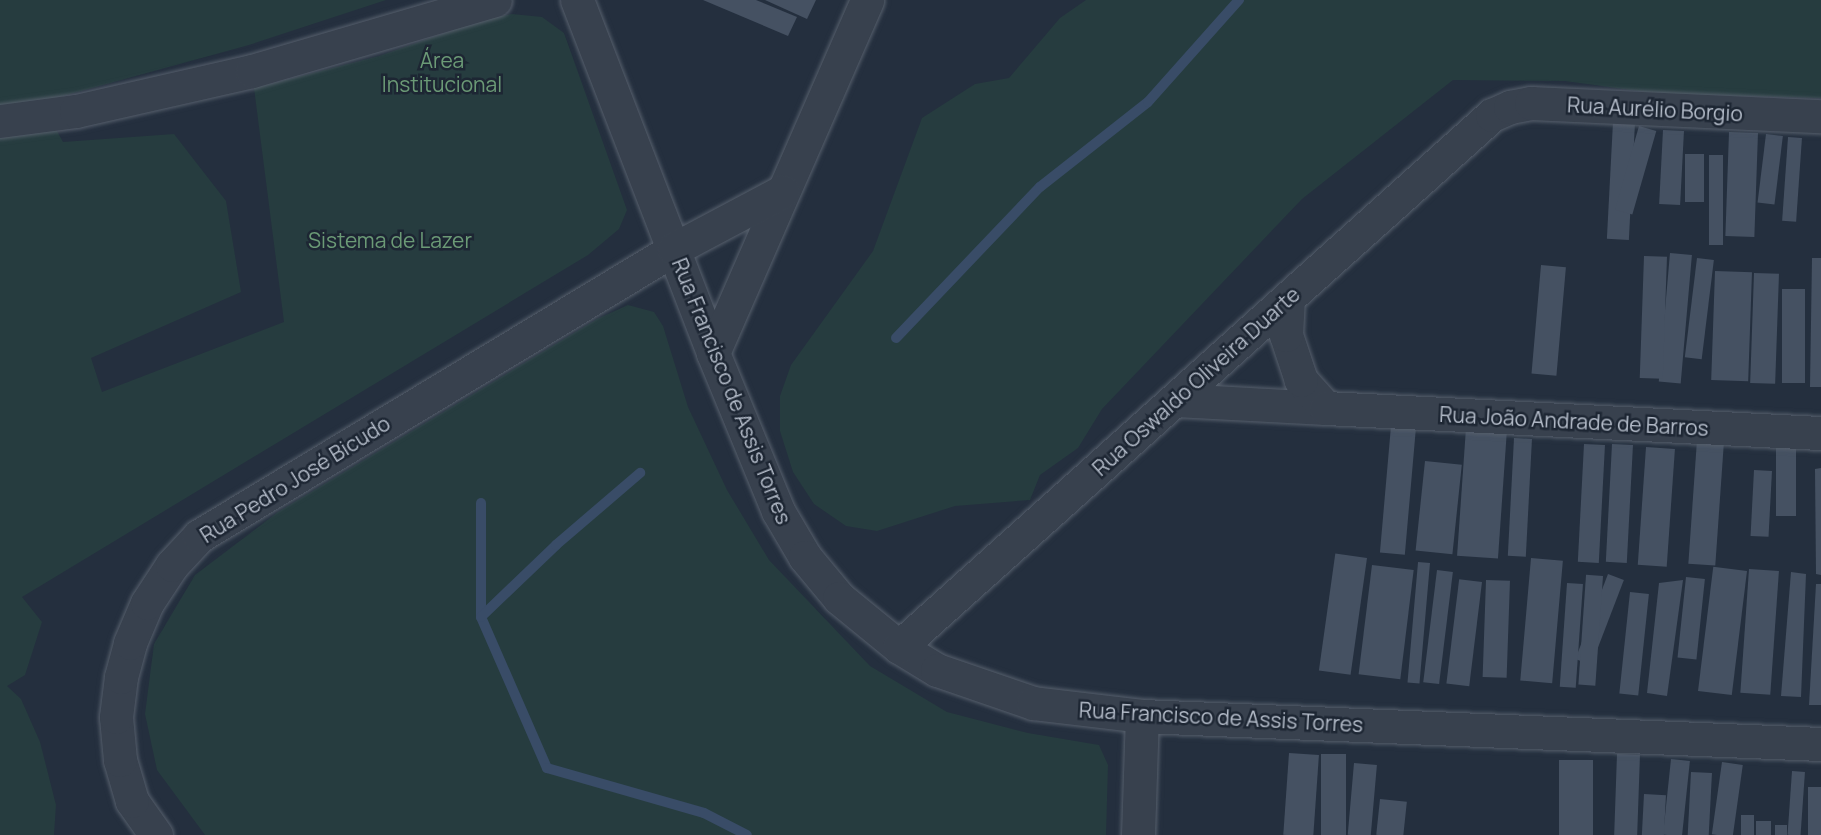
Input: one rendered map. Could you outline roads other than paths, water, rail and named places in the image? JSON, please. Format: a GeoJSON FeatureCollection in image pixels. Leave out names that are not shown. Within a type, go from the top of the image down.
{"type":"FeatureCollection","features":[{"type":"Feature","properties":{"kind":"street"},"geometry":{"type":"LineString","coordinates":[[0,121],[76,111],[252,71],[495,0]]}},
{"type":"Feature","properties":{"kind":"street","name":"Rua Francisco de Assis Torres"},"geometry":{"type":"LineString","coordinates":[[577,0],[713,354],[778,511],[805,557],[839,598],[899,647],[937,670],[1034,703],[1142,716],[1821,744]]}},
{"type":"Feature","properties":{"kind":"street"},"geometry":{"type":"LineString","coordinates":[[713,354],[867,0]]}},
{"type":"Feature","properties":{"kind":"street","name":"Rua Aurélio Borgio"},"geometry":{"type":"LineString","coordinates":[[1492,115],[1510,107],[1531,103],[1821,116]]}},
{"type":"Feature","properties":{"kind":"street","name":"Rua Oswaldo Oliveira Duarte"},"geometry":{"type":"LineString","coordinates":[[899,647],[1492,115]]}},
{"type":"Feature","properties":{"kind":"street","name":"Rua Pedro José Bicudo"},"geometry":{"type":"LineString","coordinates":[[156,835],[132,801],[120,760],[116,717],[130,643],[147,603],[172,565],[199,536],[674,249],[783,191]]}},
{"type":"Feature","properties":{"kind":"street"},"geometry":{"type":"LineString","coordinates":[[1288,298],[1286,335],[1301,380],[1326,408]]}},
{"type":"Feature","properties":{"kind":"street","name":"Rua João Andrade de Barros"},"geometry":{"type":"LineString","coordinates":[[1176,400],[1821,434]]}},
{"type":"Feature","properties":{"kind":"street"},"geometry":{"type":"LineString","coordinates":[[1138,835],[1142,716]]}},
{"type":"Feature","properties":{"kind":"waterway"},"geometry":{"type":"LineString","coordinates":[[896,338],[1040,187],[1148,102],[1239,0]]}},
{"type":"Feature","properties":{"kind":"waterway"},"geometry":{"type":"LineString","coordinates":[[481,617],[556,545],[640,473]]}},
{"type":"Feature","properties":{"kind":"waterway"},"geometry":{"type":"LineString","coordinates":[[481,503],[481,617],[547,768],[704,813],[747,835]]}},
{"type":"Feature","properties":{"kind":"park label","name":"Área Institucional"},"geometry":{"type":"Point","coordinates":[442,72]}},
{"type":"Feature","properties":{"kind":"park label","name":"Sistema de Lazer"},"geometry":{"type":"Point","coordinates":[390,240]}}]}
